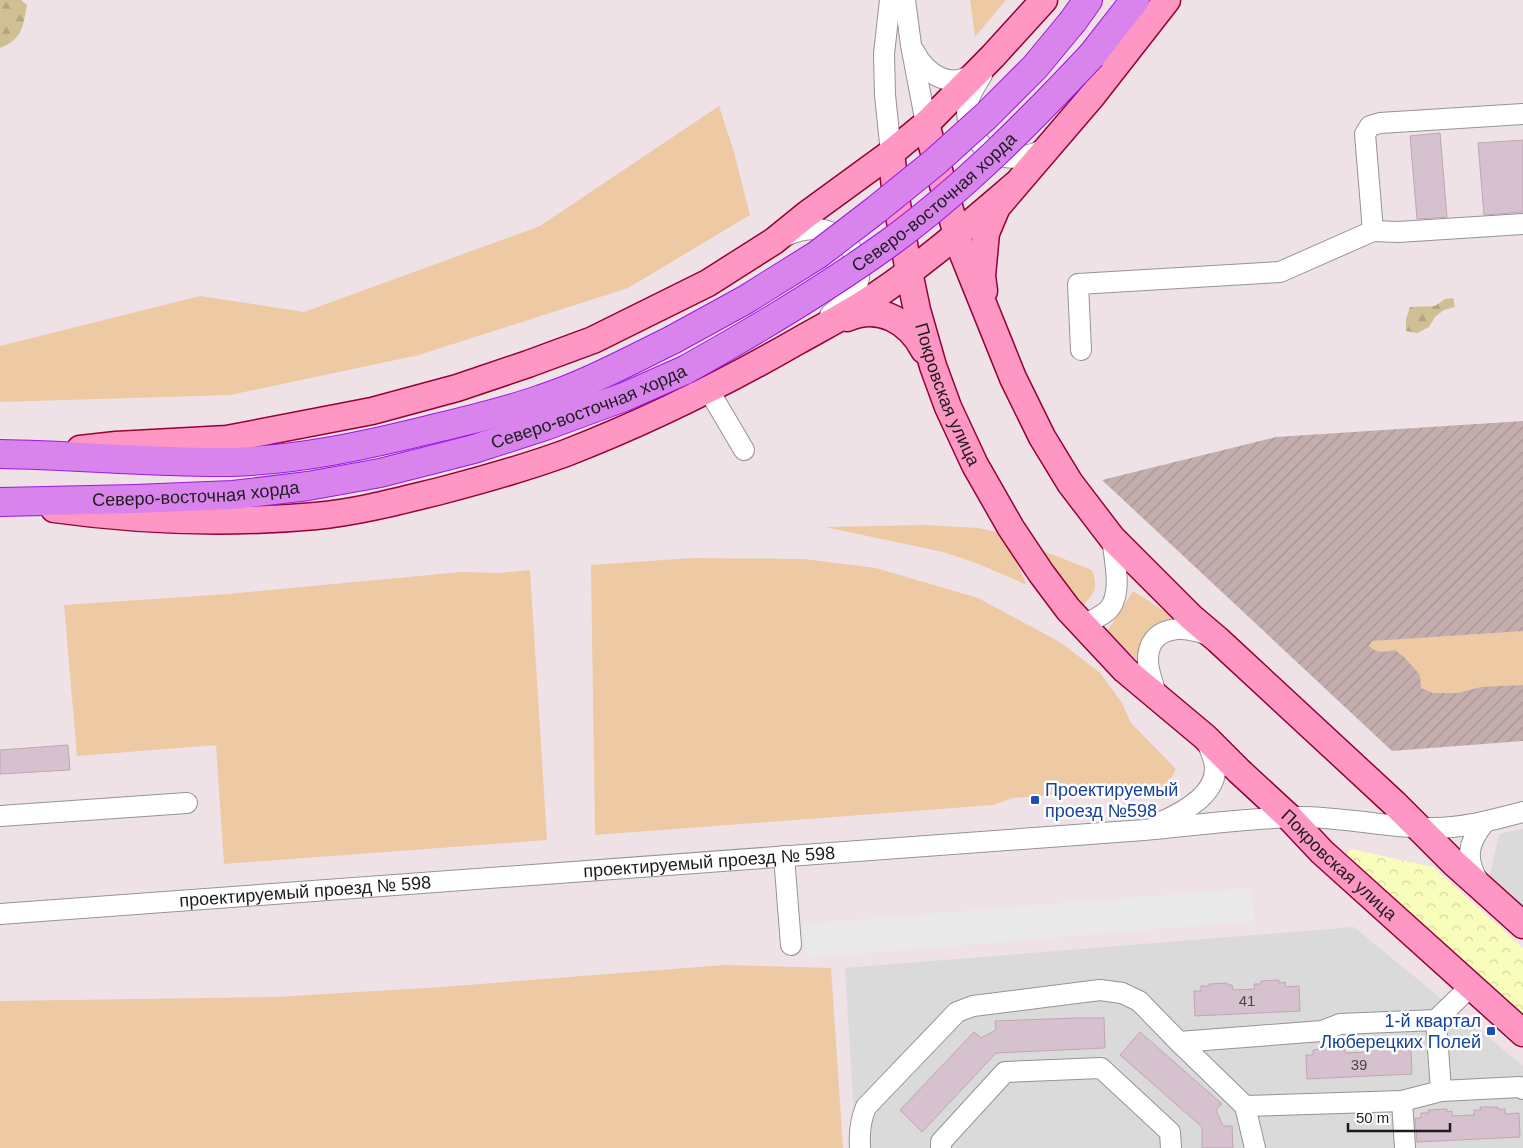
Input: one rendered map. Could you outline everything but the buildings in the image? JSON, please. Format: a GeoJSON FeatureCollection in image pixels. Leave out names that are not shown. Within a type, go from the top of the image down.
{"type":"FeatureCollection","features":[{"type":"Feature","properties":{"kind":"highway","name":"Северо-восточная хорда"},"geometry":{"type":"LineString","coordinates":[[5,502],[233,495],[308,486],[380,473],[474,449],[545,426],[624,397],[685,370],[756,330],[890,243],[1008,142],[1092,55],[1135,0]]}},
{"type":"Feature","properties":{"kind":"highway","name":"Северо-восточная хорда"},"geometry":{"type":"LineString","coordinates":[[12,455],[134,461],[232,462],[304,456],[388,440],[542,399],[608,371],[672,340],[817,256],[935,162],[986,116],[1035,67],[1080,10]]}},
{"type":"Feature","properties":{"kind":"main road"},"geometry":{"type":"LineString","coordinates":[[12,455],[116,445],[227,439],[372,411],[456,388],[593,340],[708,283],[774,241],[806,215],[891,153],[926,124],[993,56],[1044,0]]}},
{"type":"Feature","properties":{"kind":"main road"},"geometry":{"type":"LineString","coordinates":[[987,314],[982,276],[986,233],[997,207],[1066,127],[1166,0]]}},
{"type":"Feature","properties":{"kind":"main road"},"geometry":{"type":"LineString","coordinates":[[926,124],[956,234],[987,314],[1013,378],[1042,437],[1070,483],[1112,538],[1191,617],[1218,640],[1485,890],[1517,913]]}},
{"type":"Feature","properties":{"kind":"main road","name":"Покровская улица"},"geometry":{"type":"LineString","coordinates":[[891,153],[896,204],[909,272],[917,310],[933,366],[948,407],[975,465],[1011,528],[1075,617],[1125,670],[1205,737],[1290,818],[1322,852],[1523,1033]]}},
{"type":"Feature","properties":{"kind":"main road"},"geometry":{"type":"LineString","coordinates":[[5,502],[95,515],[170,521],[318,516],[384,505],[486,479],[565,453],[657,414],[738,375],[865,303],[909,272],[1015,185]]}},
{"type":"Feature","properties":{"kind":"main road"},"geometry":{"type":"LineString","coordinates":[[808,335],[855,315],[879,313],[905,324],[918,338],[933,366]]}},
{"type":"Feature","properties":{"kind":"street"},"geometry":{"type":"LineString","coordinates":[[890,0],[884,54],[885,95],[891,153]]}},
{"type":"Feature","properties":{"kind":"street"},"geometry":{"type":"LineString","coordinates":[[905,0],[910,45],[926,124]]}},
{"type":"Feature","properties":{"kind":"street"},"geometry":{"type":"LineString","coordinates":[[910,45],[925,68],[935,76],[950,81],[971,75],[993,56]]}},
{"type":"Feature","properties":{"kind":"street"},"geometry":{"type":"LineString","coordinates":[[993,56],[973,90],[968,103],[970,128],[982,147],[992,154],[1007,158],[1022,158],[1042,151],[1066,127]]}},
{"type":"Feature","properties":{"kind":"street"},"geometry":{"type":"LineString","coordinates":[[1373,231],[1365,134],[1370,126],[1380,122],[1523,114]]}},
{"type":"Feature","properties":{"kind":"street"},"geometry":{"type":"LineString","coordinates":[[1080,350],[1078,284],[1280,272],[1373,231],[1398,232],[1523,224]]}},
{"type":"Feature","properties":{"kind":"street"},"geometry":{"type":"LineString","coordinates":[[774,241],[792,233],[809,229],[821,229],[838,234],[848,243],[856,256],[859,269],[858,282],[848,299],[808,335]]}},
{"type":"Feature","properties":{"kind":"street"},"geometry":{"type":"LineString","coordinates":[[708,389],[744,450]]}},
{"type":"Feature","properties":{"kind":"street"},"geometry":{"type":"LineString","coordinates":[[1075,617],[1108,610],[1116,596],[1117,578],[1112,538]]}},
{"type":"Feature","properties":{"kind":"street"},"geometry":{"type":"LineString","coordinates":[[1156,695],[1148,662],[1150,646],[1160,634],[1184,628],[1203,633],[1218,640]]}},
{"type":"Feature","properties":{"kind":"street"},"geometry":{"type":"LineString","coordinates":[[1144,830],[1189,808],[1208,789],[1213,776],[1214,762],[1205,737]]}},
{"type":"Feature","properties":{"kind":"street"},"geometry":{"type":"LineString","coordinates":[[0,816],[187,803]]}},
{"type":"Feature","properties":{"kind":"street","name":"проектируемый проезд № 598"},"geometry":{"type":"LineString","coordinates":[[0,914],[1290,818],[1324,818],[1419,828],[1447,827],[1485,822],[1523,812]]}},
{"type":"Feature","properties":{"kind":"street"},"geometry":{"type":"LineString","coordinates":[[1485,822],[1476,833],[1470,848],[1472,868],[1485,890]]}},
{"type":"Feature","properties":{"kind":"street"},"geometry":{"type":"LineString","coordinates":[[784,856],[791,945]]}},
{"type":"Feature","properties":{"kind":"street"},"geometry":{"type":"LineString","coordinates":[[1179,1042],[1322,1031],[1340,1024],[1436,1020],[1471,986]]}},
{"type":"Feature","properties":{"kind":"street"},"geometry":{"type":"LineString","coordinates":[[860,1148],[861,1119],[866,1108],[956,1012],[973,1006],[1100,990],[1122,993],[1139,1002],[1245,1106],[1255,1148]]}},
{"type":"Feature","properties":{"kind":"street"},"geometry":{"type":"LineString","coordinates":[[1436,1020],[1441,1090]]}},
{"type":"Feature","properties":{"kind":"street"},"geometry":{"type":"LineString","coordinates":[[941,1148],[941,1142],[1005,1072],[1101,1068],[1170,1132],[1171,1148]]}},
{"type":"Feature","properties":{"kind":"street"},"geometry":{"type":"LineString","coordinates":[[1245,1106],[1402,1101],[1441,1090],[1520,1087],[1523,1089]]}},
{"type":"Feature","properties":{"kind":"street"},"geometry":{"type":"LineString","coordinates":[[1402,1101],[1405,1148]]}},
{"type":"Feature","properties":{"kind":"shaded area"},"geometry":{"type":"Polygon","coordinates":[[[970,0],[1006,0],[975,37],[970,0]]]}},
{"type":"Feature","properties":{"kind":"shaded area"},"geometry":{"type":"Polygon","coordinates":[[[719,106],[734,152],[750,215],[628,288],[419,355],[230,395],[0,402],[0,346],[200,296],[304,312],[540,226],[719,106]]]}},
{"type":"Feature","properties":{"kind":"shaded area"},"geometry":{"type":"Polygon","coordinates":[[[1523,421],[1523,741],[1392,751],[1102,480],[1276,437],[1523,421]]]}},
{"type":"Feature","properties":{"kind":"shaded area"},"geometry":{"type":"Polygon","coordinates":[[[925,525],[978,528],[1003,533],[1027,585],[976,563],[943,552],[825,527],[925,525]]]}},
{"type":"Feature","properties":{"kind":"shaded area"},"geometry":{"type":"Polygon","coordinates":[[[1028,545],[1092,570],[1095,589],[1084,605],[1071,607],[1028,545]]]}},
{"type":"Feature","properties":{"kind":"shaded area"},"geometry":{"type":"Polygon","coordinates":[[[693,558],[804,559],[876,568],[978,598],[1060,642],[1100,673],[1122,703],[1131,723],[1176,769],[1167,786],[1013,798],[993,805],[595,835],[591,565],[693,558]]]}},
{"type":"Feature","properties":{"kind":"shaded area"},"geometry":{"type":"Polygon","coordinates":[[[530,570],[547,840],[224,864],[216,745],[77,756],[64,605],[228,594],[461,572],[500,573],[530,570]]]}},
{"type":"Feature","properties":{"kind":"shaded area"},"geometry":{"type":"Polygon","coordinates":[[[1133,591],[1180,621],[1141,663],[1106,633],[1133,591]]]}},
{"type":"Feature","properties":{"kind":"shaded area"},"geometry":{"type":"Polygon","coordinates":[[[1523,631],[1523,685],[1481,687],[1458,693],[1433,693],[1421,688],[1420,675],[1404,657],[1395,650],[1384,652],[1372,649],[1369,646],[1372,641],[1523,631]]]}},
{"type":"Feature","properties":{"kind":"shaded area"},"geometry":{"type":"Polygon","coordinates":[[[1523,829],[1523,909],[1489,879],[1499,834],[1523,829]]]}},
{"type":"Feature","properties":{"kind":"shaded area"},"geometry":{"type":"Polygon","coordinates":[[[1251,888],[1255,921],[807,958],[802,924],[1251,888]]]}},
{"type":"Feature","properties":{"kind":"shaded area"},"geometry":{"type":"Polygon","coordinates":[[[1354,927],[1523,1066],[1523,1148],[856,1148],[845,968],[1354,927]]]}},
{"type":"Feature","properties":{"kind":"shaded area"},"geometry":{"type":"Polygon","coordinates":[[[724,965],[831,968],[843,1148],[0,1148],[0,1001],[276,997],[442,987],[724,965]]]}},
{"type":"Feature","properties":{"kind":"green space"},"geometry":{"type":"Polygon","coordinates":[[[0,0],[21,0],[27,5],[23,25],[18,36],[0,48],[0,0]]]}},
{"type":"Feature","properties":{"kind":"green space"},"geometry":{"type":"Polygon","coordinates":[[[1453,298],[1455,307],[1444,310],[1435,317],[1429,327],[1417,333],[1406,331],[1406,319],[1410,307],[1435,306],[1445,299],[1453,298]]]}},
{"type":"Feature","properties":{"kind":"green space"},"geometry":{"type":"Polygon","coordinates":[[[1351,849],[1433,867],[1523,948],[1523,1022],[1344,857],[1351,849]]]}},
{"type":"Feature","properties":{"kind":"place","name":"Проектируемый проезд №598"},"geometry":{"type":"Point","coordinates":[1035,800]}},
{"type":"Feature","properties":{"kind":"place","name":"1-й квартал Люберецких Полей"},"geometry":{"type":"Point","coordinates":[1491,1031]}}]}
